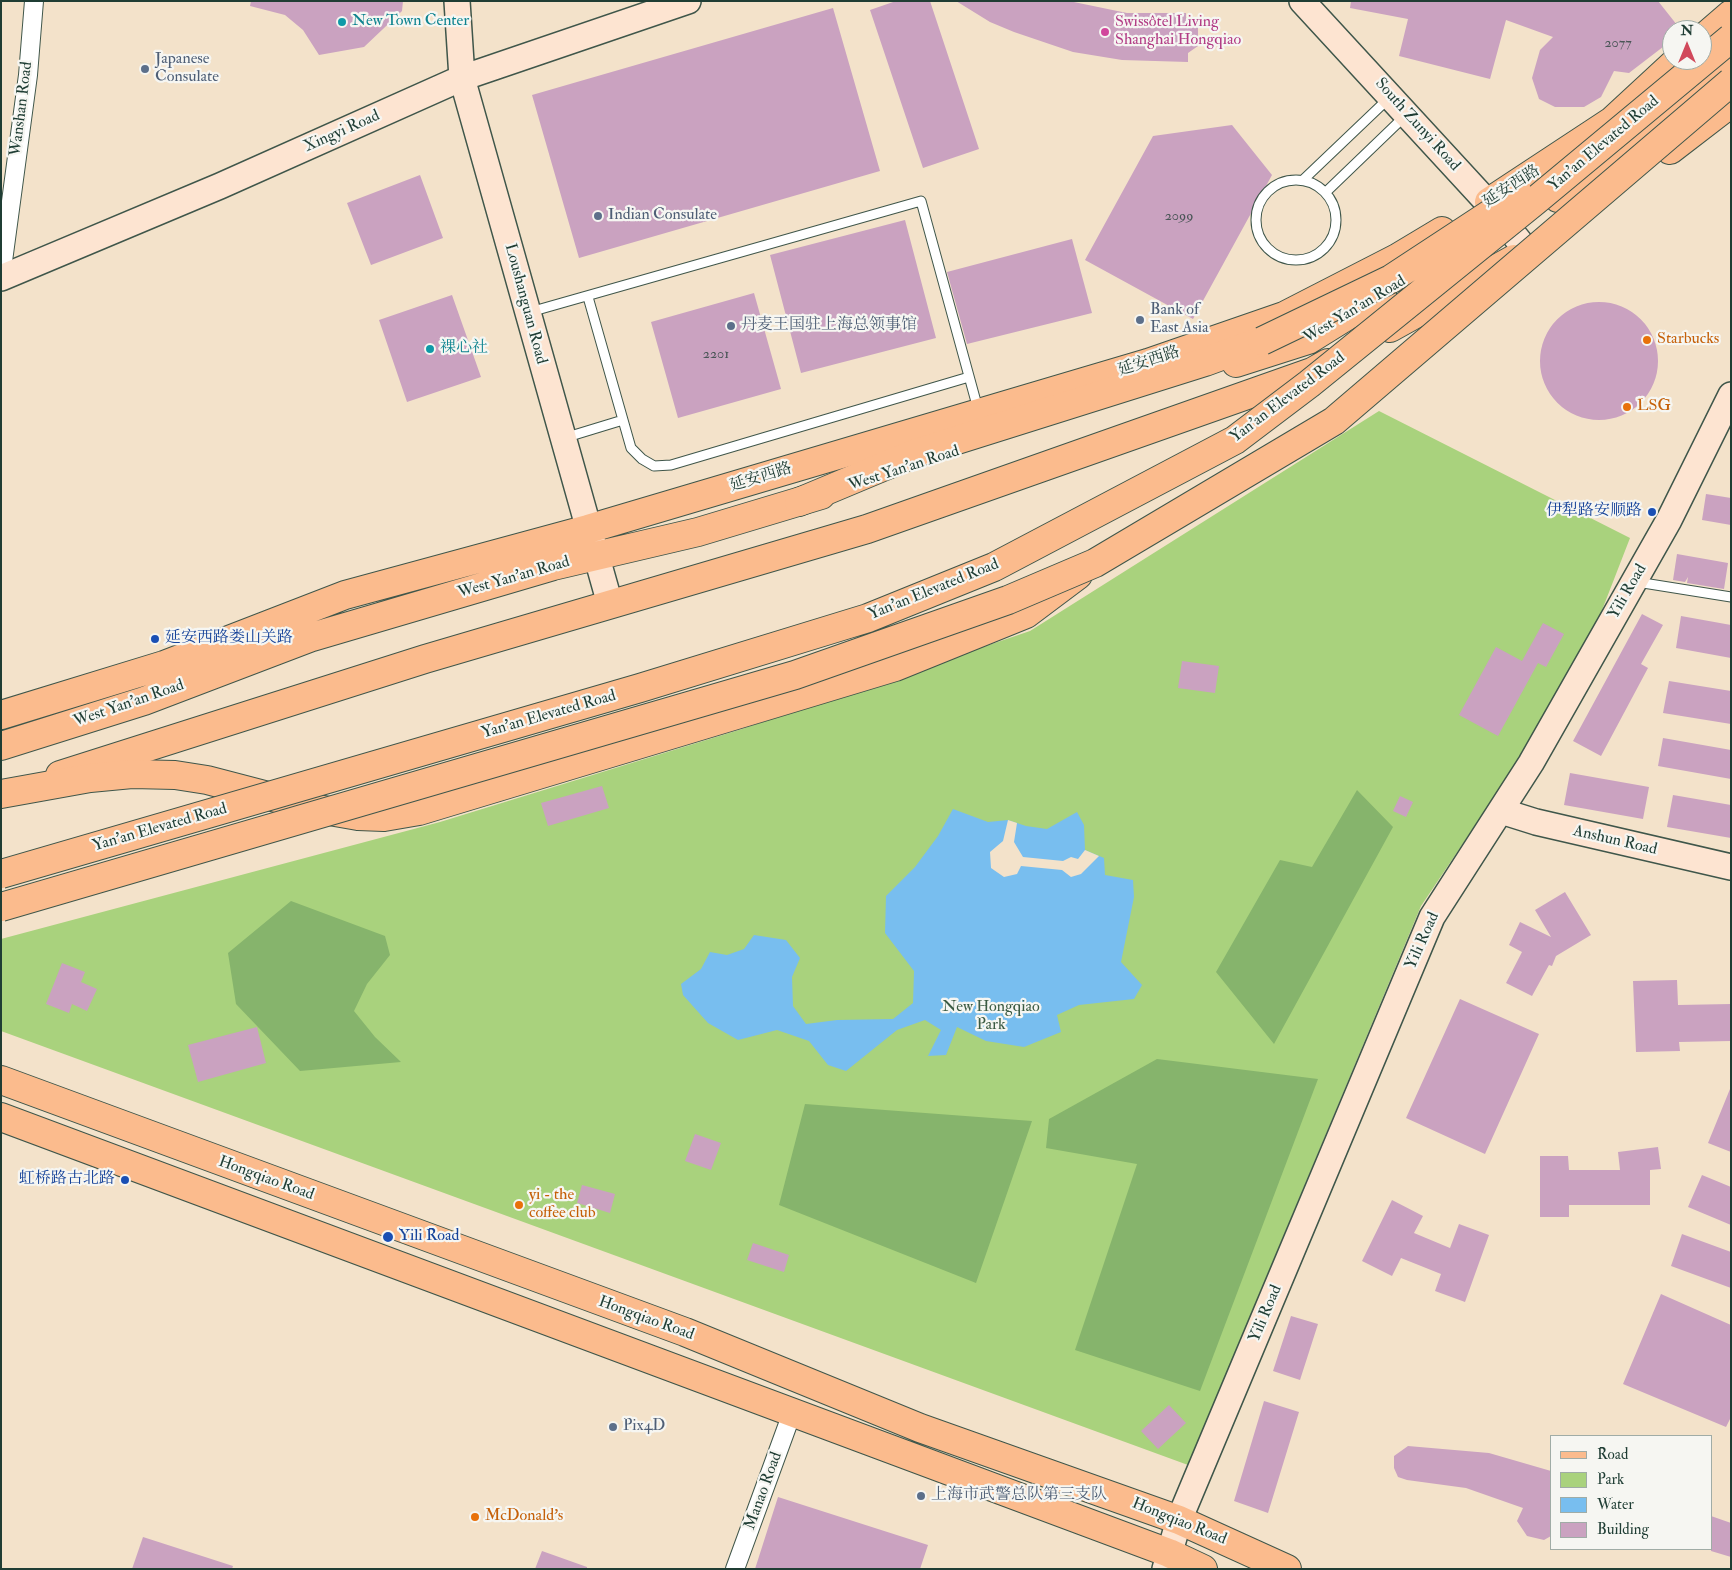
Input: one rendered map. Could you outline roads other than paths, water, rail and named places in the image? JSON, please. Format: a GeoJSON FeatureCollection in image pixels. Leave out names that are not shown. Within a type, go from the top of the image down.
{"type":"FeatureCollection","features":[{"type":"Feature","properties":{"kind":"main road"},"geometry":{"type":"LineString","coordinates":[[1712,30],[1731,14]]}},
{"type":"Feature","properties":{"kind":"main road","name":"Yan'an Elevated Road"},"geometry":{"type":"LineString","coordinates":[[1,874],[649,686],[868,618],[994,567],[1235,440],[1309,384],[1731,38]]}},
{"type":"Feature","properties":{"kind":"main road","name":"West Yan'an Road"},"geometry":{"type":"LineString","coordinates":[[1,794],[426,659],[867,529],[1312,372],[1453,293],[1508,227],[1731,38]]}},
{"type":"Feature","properties":{"kind":"main road","name":"West Yan'an Road"},"geometry":{"type":"LineString","coordinates":[[1,746],[144,701],[312,637],[595,555],[698,532],[799,502],[1308,340],[1508,227],[1672,110],[1731,60]]}},
{"type":"Feature","properties":{"kind":"main road","name":"延安西路"},"geometry":{"type":"LineString","coordinates":[[588,529],[1148,364],[1284,316],[1397,258],[1508,227],[1612,121],[1667,70]]}},
{"type":"Feature","properties":{"kind":"main road","name":"Yan'an Elevated Road"},"geometry":{"type":"LineString","coordinates":[[1,907],[795,675],[1008,600],[1095,562],[1334,421],[1731,82]]}},
{"type":"Feature","properties":{"kind":"main road","name":"West Yan'an Road"},"geometry":{"type":"LineString","coordinates":[[1508,227],[1565,232],[1731,103]]}},
{"type":"Feature","properties":{"kind":"main road"},"geometry":{"type":"LineString","coordinates":[[799,502],[916,453],[1205,362],[1262,341],[1391,279],[1616,134]]}},
{"type":"Feature","properties":{"kind":"main road","name":"West Yan'an Road"},"geometry":{"type":"LineString","coordinates":[[1,715],[164,665],[345,596],[588,529]]}},
{"type":"Feature","properties":{"kind":"main road"},"geometry":{"type":"LineString","coordinates":[[1,794],[90,778],[132,774],[175,775],[207,780],[318,809],[358,816],[384,816],[426,809],[895,668],[1026,614],[1095,562]]}},
{"type":"Feature","properties":{"kind":"main road","name":"Hongqiao Road"},"geometry":{"type":"LineString","coordinates":[[1,1080],[685,1332],[920,1428],[1180,1520],[1287,1569]]}},
{"type":"Feature","properties":{"kind":"main road","name":"Hongqiao Road"},"geometry":{"type":"LineString","coordinates":[[1,1117],[792,1413],[1167,1561],[1203,1569]]}},
{"type":"Feature","properties":{"kind":"street","name":"Wanshan Road"},"geometry":{"type":"LineString","coordinates":[[1,278],[28,75],[34,1]]}},
{"type":"Feature","properties":{"kind":"street","name":"Loushanguan Road"},"geometry":{"type":"LineString","coordinates":[[457,1],[462,78],[610,604]]}},
{"type":"Feature","properties":{"kind":"street","name":"Xingyi Road"},"geometry":{"type":"LineString","coordinates":[[1,278],[220,186],[462,78],[688,1]]}},
{"type":"Feature","properties":{"kind":"street","name":"South Zunyi Road"},"geometry":{"type":"LineString","coordinates":[[1302,1],[1508,227]]}},
{"type":"Feature","properties":{"kind":"street","name":"Yili Road"},"geometry":{"type":"LineString","coordinates":[[1167,1561],[1180,1520],[1432,917],[1531,763],[1669,520],[1731,395]]}},
{"type":"Feature","properties":{"kind":"street","name":"Anshun Road"},"geometry":{"type":"LineString","coordinates":[[1501,811],[1536,822],[1731,867]]}},
{"type":"Feature","properties":{"kind":"street","name":"Manao Road"},"geometry":{"type":"LineString","coordinates":[[735,1569],[792,1413]]}},
{"type":"Feature","properties":{"kind":"lane"},"geometry":{"type":"LineString","coordinates":[[1303,180],[1399,106]]}},
{"type":"Feature","properties":{"kind":"lane"},"geometry":{"type":"LineString","coordinates":[[1326,192],[1399,106]]}},
{"type":"Feature","properties":{"kind":"lane"},"geometry":{"type":"LineString","coordinates":[[1290,180],[1303,180],[1315,184],[1326,192],[1334,204],[1337,217],[1336,231],[1330,243],[1320,253],[1307,259],[1294,260],[1280,257],[1268,250],[1256,228],[1256,215],[1260,202],[1267,192],[1277,184],[1290,180]]}},
{"type":"Feature","properties":{"kind":"lane"},"geometry":{"type":"LineString","coordinates":[[528,313],[921,201],[979,413]]}},
{"type":"Feature","properties":{"kind":"lane"},"geometry":{"type":"LineString","coordinates":[[588,297],[631,448],[642,459],[654,466],[671,464],[969,377]]}},
{"type":"Feature","properties":{"kind":"lane"},"geometry":{"type":"LineString","coordinates":[[562,438],[623,420]]}},
{"type":"Feature","properties":{"kind":"lane"},"geometry":{"type":"LineString","coordinates":[[1634,582],[1731,597]]}},
{"type":"Feature","properties":{"kind":"water"},"geometry":{"type":"Polygon","coordinates":[[[953,809],[988,822],[1008,820],[1026,826],[1047,829],[1077,812],[1084,825],[1085,850],[1104,858],[1105,875],[1133,880],[1134,897],[1121,962],[1142,985],[1134,999],[1079,1005],[1057,1015],[1061,1032],[1024,1047],[986,1041],[957,1027],[946,1055],[928,1056],[941,1030],[925,1020],[897,1030],[846,1071],[828,1065],[809,1041],[777,1030],[738,1040],[708,1023],[683,995],[681,984],[701,969],[710,952],[727,955],[744,949],[754,935],[786,940],[800,958],[792,977],[793,1006],[806,1024],[837,1020],[893,1019],[913,1003],[914,971],[885,933],[886,896],[915,867],[938,836],[953,809]]]}},
{"type":"Feature","properties":{"kind":"place","name":"New Town Center"},"geometry":{"type":"Point","coordinates":[342,22]}},
{"type":"Feature","properties":{"kind":"place","name":"Swissôtel Living Shanghai Hongqiao"},"geometry":{"type":"Point","coordinates":[1105,32]}},
{"type":"Feature","properties":{"kind":"place","name":"Japanese Consulate"},"geometry":{"type":"Point","coordinates":[145,69]}},
{"type":"Feature","properties":{"kind":"place","name":"Indian Consulate"},"geometry":{"type":"Point","coordinates":[598,216]}},
{"type":"Feature","properties":{"kind":"place","name":"Bank of East Asia"},"geometry":{"type":"Point","coordinates":[1140,320]}},
{"type":"Feature","properties":{"kind":"place","name":"丹麦王国驻上海总领事馆"},"geometry":{"type":"Point","coordinates":[731,326]}},
{"type":"Feature","properties":{"kind":"place","name":"Starbucks"},"geometry":{"type":"Point","coordinates":[1647,340]}},
{"type":"Feature","properties":{"kind":"place","name":"裸心社"},"geometry":{"type":"Point","coordinates":[430,349]}},
{"type":"Feature","properties":{"kind":"place","name":"LSG"},"geometry":{"type":"Point","coordinates":[1627,407]}},
{"type":"Feature","properties":{"kind":"place","name":"伊犁路安顺路"},"geometry":{"type":"Point","coordinates":[1652,512]}},
{"type":"Feature","properties":{"kind":"place","name":"延安西路娄山关路"},"geometry":{"type":"Point","coordinates":[155,639]}},
{"type":"Feature","properties":{"kind":"place","name":"虹桥路古北路"},"geometry":{"type":"Point","coordinates":[125,1180]}},
{"type":"Feature","properties":{"kind":"place","name":"yi - the coffee club"},"geometry":{"type":"Point","coordinates":[519,1205]}},
{"type":"Feature","properties":{"kind":"place","name":"Yili Road"},"geometry":{"type":"Point","coordinates":[388,1237]}},
{"type":"Feature","properties":{"kind":"place","name":"Pix4D"},"geometry":{"type":"Point","coordinates":[613,1427]}},
{"type":"Feature","properties":{"kind":"place","name":"上海市武警总队第三支队"},"geometry":{"type":"Point","coordinates":[921,1496]}},
{"type":"Feature","properties":{"kind":"place","name":"McDonald's"},"geometry":{"type":"Point","coordinates":[475,1517]}},
{"type":"Feature","properties":{"kind":"park label","name":"New Hongqiao Park"},"geometry":{"type":"Point","coordinates":[991,1017]}}]}
